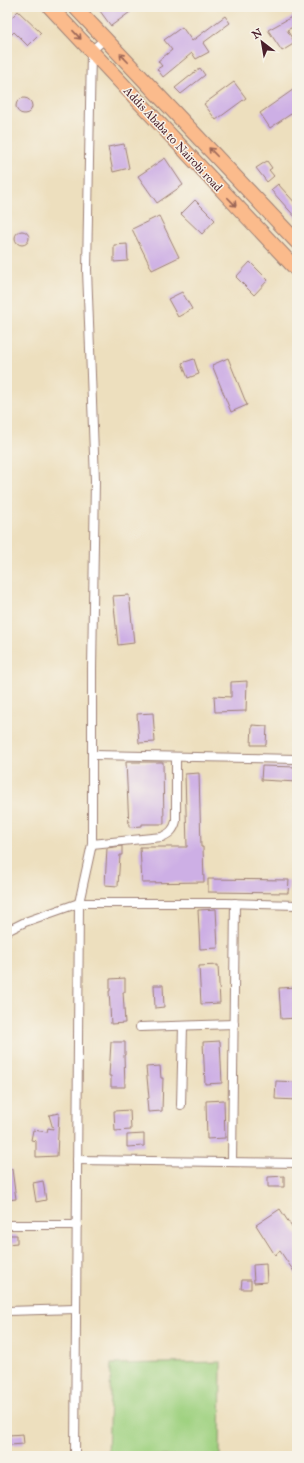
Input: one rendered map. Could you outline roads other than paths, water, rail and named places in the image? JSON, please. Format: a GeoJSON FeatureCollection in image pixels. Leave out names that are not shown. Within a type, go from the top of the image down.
{"type":"FeatureCollection","features":[{"type":"Feature","properties":{"kind":"highway","name":"Addis Ababa to Nairobi road"},"geometry":{"type":"LineString","coordinates":[[50,7],[297,270]]}},
{"type":"Feature","properties":{"kind":"highway","name":"Addis Ababa to Nairobi road"},"geometry":{"type":"LineString","coordinates":[[75,7],[297,242]]}},
{"type":"Feature","properties":{"kind":"street"},"geometry":{"type":"LineString","coordinates":[[75,1456],[80,903],[92,844],[92,669],[95,480],[87,270],[91,51],[105,39]]}},
{"type":"Feature","properties":{"kind":"street"},"geometry":{"type":"LineString","coordinates":[[93,755],[297,759]]}},
{"type":"Feature","properties":{"kind":"street"},"geometry":{"type":"LineString","coordinates":[[92,844],[162,837],[169,834],[175,827],[176,821],[176,757]]}},
{"type":"Feature","properties":{"kind":"street"},"geometry":{"type":"LineString","coordinates":[[7,931],[25,922],[80,903],[235,903],[297,905]]}},
{"type":"Feature","properties":{"kind":"street"},"geometry":{"type":"LineString","coordinates":[[232,1162],[235,903]]}},
{"type":"Feature","properties":{"kind":"street"},"geometry":{"type":"LineString","coordinates":[[140,1027],[234,1024]]}},
{"type":"Feature","properties":{"kind":"street"},"geometry":{"type":"LineString","coordinates":[[180,1105],[182,1026]]}},
{"type":"Feature","properties":{"kind":"street"},"geometry":{"type":"LineString","coordinates":[[77,1160],[297,1163]]}},
{"type":"Feature","properties":{"kind":"street"},"geometry":{"type":"LineString","coordinates":[[7,1225],[77,1225]]}},
{"type":"Feature","properties":{"kind":"street"},"geometry":{"type":"LineString","coordinates":[[7,1311],[76,1309]]}}]}
